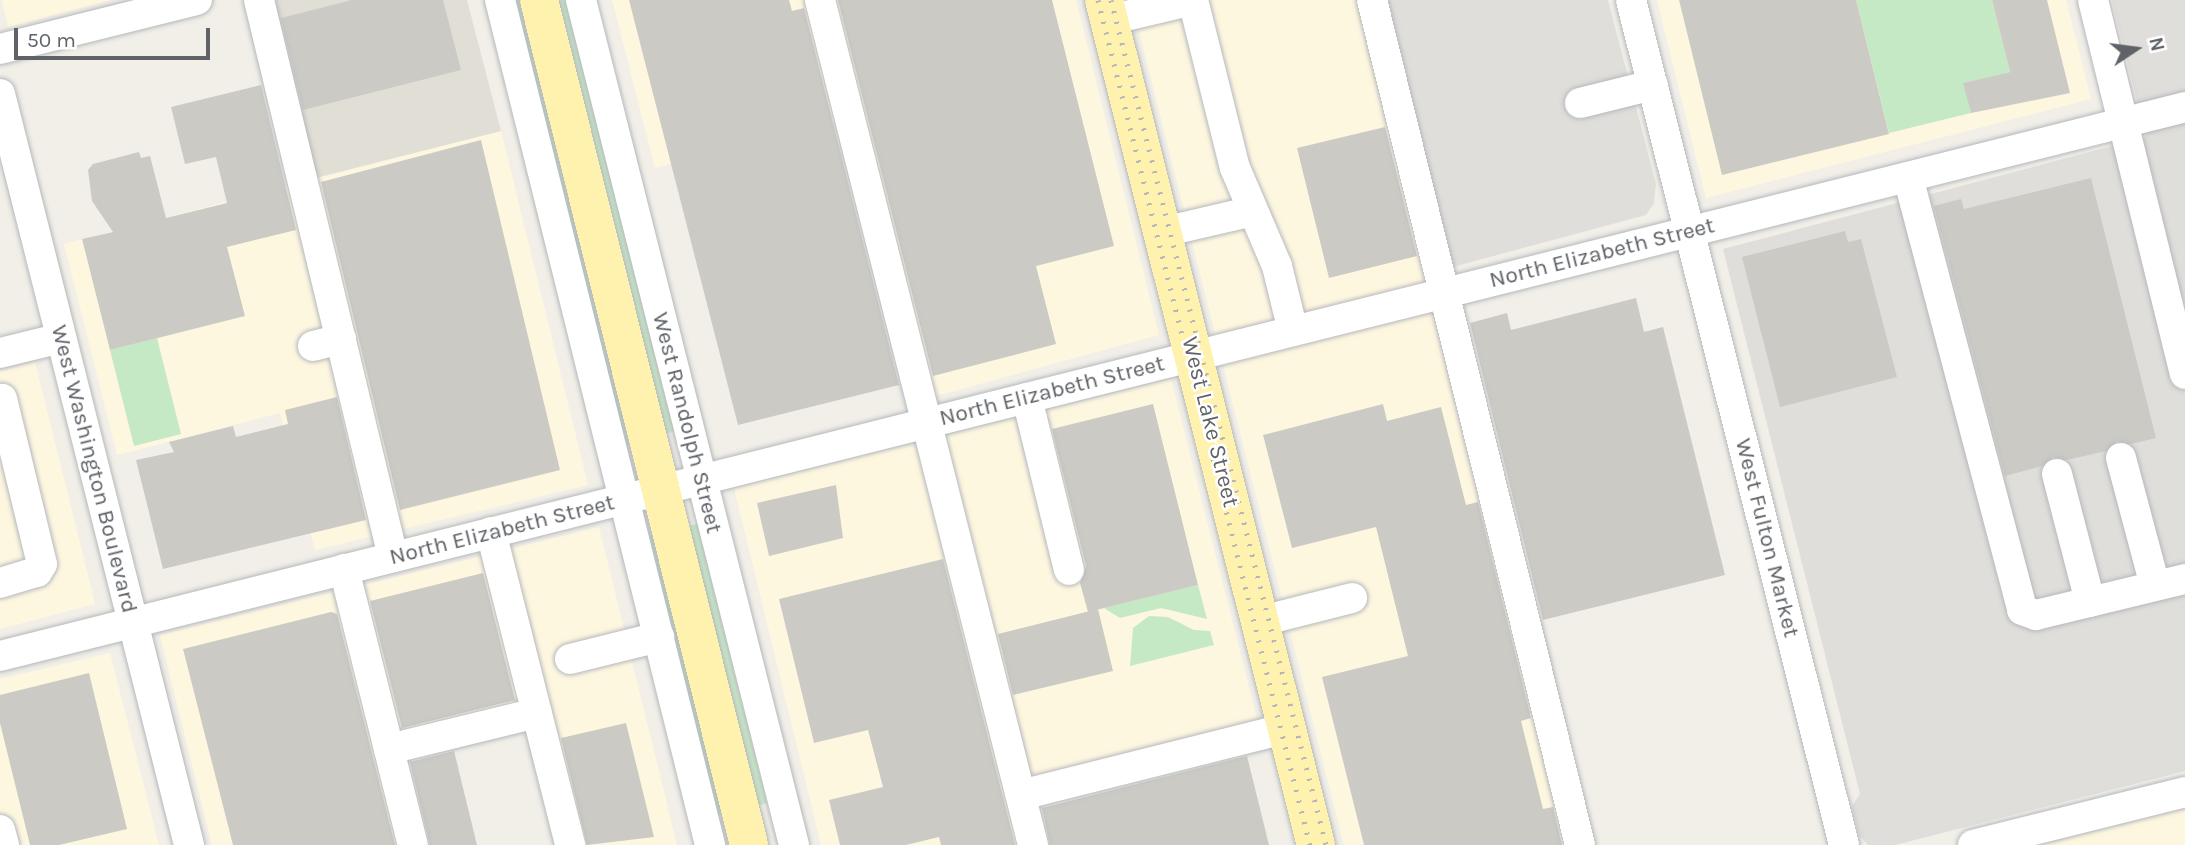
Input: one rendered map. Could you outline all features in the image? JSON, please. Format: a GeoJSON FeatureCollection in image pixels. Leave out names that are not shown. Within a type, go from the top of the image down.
{"type":"FeatureCollection","features":[{"type":"Feature","properties":{"kind":"main road","name":"West Randolph Street"},"geometry":{"type":"LineString","coordinates":[[539,0],[750,845]]}},
{"type":"Feature","properties":{"kind":"main road","name":"West Lake Street"},"geometry":{"type":"LineString","coordinates":[[1107,10],[1317,845]]}},
{"type":"Feature","properties":{"kind":"street"},"geometry":{"type":"LineString","coordinates":[[0,49],[197,0]]}},
{"type":"Feature","properties":{"kind":"street"},"geometry":{"type":"LineString","coordinates":[[260,0],[327,342],[393,557]]}},
{"type":"Feature","properties":{"kind":"street"},"geometry":{"type":"LineString","coordinates":[[500,0],[710,845]]}},
{"type":"Feature","properties":{"kind":"street","name":"West Randolph Street"},"geometry":{"type":"LineString","coordinates":[[581,0],[702,479],[786,843]]}},
{"type":"Feature","properties":{"kind":"street"},"geometry":{"type":"LineString","coordinates":[[820,0],[1033,845]]}},
{"type":"Feature","properties":{"kind":"street"},"geometry":{"type":"LineString","coordinates":[[1107,10],[1193,0],[1235,168],[1276,266],[1293,331]]}},
{"type":"Feature","properties":{"kind":"street"},"geometry":{"type":"LineString","coordinates":[[1371,0],[1580,845]]}},
{"type":"Feature","properties":{"kind":"street","name":"West Fulton Market"},"geometry":{"type":"LineString","coordinates":[[1631,0],[1844,845]]}},
{"type":"Feature","properties":{"kind":"street"},"geometry":{"type":"LineString","coordinates":[[2093,0],[2185,374]]}},
{"type":"Feature","properties":{"kind":"street"},"geometry":{"type":"LineString","coordinates":[[1580,103],[1653,85]]}},
{"type":"Feature","properties":{"kind":"street","name":"West Washington Boulevard"},"geometry":{"type":"LineString","coordinates":[[0,94],[189,845]]}},
{"type":"Feature","properties":{"kind":"street","name":"North Elizabeth Street"},"geometry":{"type":"LineString","coordinates":[[0,656],[2185,107]]}},
{"type":"Feature","properties":{"kind":"street"},"geometry":{"type":"LineString","coordinates":[[1908,177],[2022,610],[2031,616],[2185,579]]}},
{"type":"Feature","properties":{"kind":"street"},"geometry":{"type":"LineString","coordinates":[[1163,232],[1253,211]]}},
{"type":"Feature","properties":{"kind":"street"},"geometry":{"type":"LineString","coordinates":[[0,353],[61,338]]}},
{"type":"Feature","properties":{"kind":"street"},"geometry":{"type":"LineString","coordinates":[[1027,398],[1069,570]]}},
{"type":"Feature","properties":{"kind":"street"},"geometry":{"type":"LineString","coordinates":[[0,583],[37,572],[42,564],[2,399]]}},
{"type":"Feature","properties":{"kind":"street"},"geometry":{"type":"LineString","coordinates":[[2121,458],[2155,586]]}},
{"type":"Feature","properties":{"kind":"street"},"geometry":{"type":"LineString","coordinates":[[2057,474],[2090,602]]}},
{"type":"Feature","properties":{"kind":"street"},"geometry":{"type":"LineString","coordinates":[[491,532],[570,845]]}},
{"type":"Feature","properties":{"kind":"street"},"geometry":{"type":"LineString","coordinates":[[344,569],[413,845]]}},
{"type":"Feature","properties":{"kind":"street"},"geometry":{"type":"LineString","coordinates":[[1261,621],[1352,598]]}},
{"type":"Feature","properties":{"kind":"street"},"geometry":{"type":"LineString","coordinates":[[570,659],[659,637]]}},
{"type":"Feature","properties":{"kind":"street"},"geometry":{"type":"LineString","coordinates":[[390,749],[537,713]]}},
{"type":"Feature","properties":{"kind":"street"},"geometry":{"type":"LineString","coordinates":[[1021,795],[1287,728]]}},
{"type":"Feature","properties":{"kind":"street"},"geometry":{"type":"LineString","coordinates":[[1973,845],[2185,792]]}},
{"type":"Feature","properties":{"kind":"street"},"geometry":{"type":"LineString","coordinates":[[0,830],[4,845]]}},
{"type":"Feature","properties":{"kind":"shaded area"},"geometry":{"type":"Polygon","coordinates":[[[2,0],[110,0],[8,27],[2,0]]]}},
{"type":"Feature","properties":{"kind":"shaded area"},"geometry":{"type":"Polygon","coordinates":[[[278,0],[467,0],[501,131],[303,181],[260,5],[278,0]]]}},
{"type":"Feature","properties":{"kind":"shaded area"},"geometry":{"type":"Polygon","coordinates":[[[612,0],[1076,0],[1159,335],[921,400],[850,118],[655,168],[612,0]]]}},
{"type":"Feature","properties":{"kind":"shaded area"},"geometry":{"type":"Polygon","coordinates":[[[1131,0],[1372,0],[1580,845],[1344,845],[1131,0]]]}},
{"type":"Feature","properties":{"kind":"shaded area"},"geometry":{"type":"Polygon","coordinates":[[[1372,0],[1608,0],[1656,184],[1654,203],[1646,215],[1438,271],[1372,0]]]}},
{"type":"Feature","properties":{"kind":"shaded area"},"geometry":{"type":"Polygon","coordinates":[[[1657,0],[2066,0],[2091,99],[1706,198],[1657,0]]]}},
{"type":"Feature","properties":{"kind":"shaded area"},"geometry":{"type":"Polygon","coordinates":[[[2112,0],[2185,0],[2185,771],[1895,845],[1868,845],[1859,835],[1852,806],[1860,794],[1723,249],[2146,137],[2112,0]]]}},
{"type":"Feature","properties":{"kind":"shaded area"},"geometry":{"type":"Polygon","coordinates":[[[501,131],[588,485],[315,550],[280,413],[117,455],[64,244],[501,131]]]}},
{"type":"Feature","properties":{"kind":"shaded area"},"geometry":{"type":"Polygon","coordinates":[[[35,362],[95,604],[0,629],[0,371],[35,362]]]}},
{"type":"Feature","properties":{"kind":"shaded area"},"geometry":{"type":"Polygon","coordinates":[[[1171,379],[1261,735],[1021,795],[1033,845],[821,845],[734,488],[1171,379]]]}},
{"type":"Feature","properties":{"kind":"shaded area"},"geometry":{"type":"Polygon","coordinates":[[[599,527],[677,845],[570,845],[537,714],[390,749],[413,845],[212,845],[160,635],[599,527]]]}},
{"type":"Feature","properties":{"kind":"shaded area"},"geometry":{"type":"Polygon","coordinates":[[[110,653],[159,845],[0,845],[0,679],[110,653]]]}},
{"type":"Feature","properties":{"kind":"shaded area"},"geometry":{"type":"Polygon","coordinates":[[[2185,809],[2185,845],[2041,845],[2185,809]]]}},
{"type":"Feature","properties":{"kind":"green space"},"geometry":{"type":"Polygon","coordinates":[[[512,0],[521,0],[632,444],[623,446],[512,0]]]}},
{"type":"Feature","properties":{"kind":"green space"},"geometry":{"type":"Polygon","coordinates":[[[557,0],[567,0],[675,431],[665,434],[557,0]]]}},
{"type":"Feature","properties":{"kind":"green space"},"geometry":{"type":"Polygon","coordinates":[[[1856,0],[1992,0],[2010,72],[1964,83],[1971,113],[1889,133],[1856,0]]]}},
{"type":"Feature","properties":{"kind":"green space"},"geometry":{"type":"Polygon","coordinates":[[[157,338],[181,434],[134,446],[110,350],[157,338]]]}},
{"type":"Feature","properties":{"kind":"green space"},"geometry":{"type":"Polygon","coordinates":[[[697,524],[767,803],[759,805],[689,526],[697,524]]]}},
{"type":"Feature","properties":{"kind":"green space"},"geometry":{"type":"Polygon","coordinates":[[[655,534],[724,813],[716,815],[647,536],[655,534]]]}},
{"type":"Feature","properties":{"kind":"green space"},"geometry":{"type":"Polygon","coordinates":[[[1198,585],[1207,619],[1161,608],[1120,618],[1104,608],[1198,585]]]}},
{"type":"Feature","properties":{"kind":"green space"},"geometry":{"type":"Polygon","coordinates":[[[1149,616],[1168,617],[1194,630],[1210,631],[1214,645],[1130,666],[1133,628],[1149,616]]]}},
{"type":"Feature","properties":{"kind":"building"},"geometry":{"type":"Polygon","coordinates":[[[352,0],[443,0],[461,70],[303,110],[281,18],[352,0]]]}},
{"type":"Feature","properties":{"kind":"building"},"geometry":{"type":"Polygon","coordinates":[[[629,0],[789,0],[792,11],[804,8],[899,385],[738,425],[629,0]]]}},
{"type":"Feature","properties":{"kind":"building"},"geometry":{"type":"Polygon","coordinates":[[[838,0],[1052,0],[1114,246],[1036,266],[1056,344],[933,376],[838,0]]]}},
{"type":"Feature","properties":{"kind":"building"},"geometry":{"type":"Polygon","coordinates":[[[1679,0],[1856,0],[1889,134],[1722,175],[1679,0]]]}},
{"type":"Feature","properties":{"kind":"building"},"geometry":{"type":"Polygon","coordinates":[[[1992,0],[2047,0],[2070,93],[1971,113],[1963,83],[2010,72],[1992,0]]]}},
{"type":"Feature","properties":{"kind":"building"},"geometry":{"type":"Polygon","coordinates":[[[261,85],[296,230],[227,247],[245,316],[110,350],[82,239],[113,232],[92,201],[88,170],[93,164],[139,152],[141,158],[150,156],[166,218],[227,203],[216,157],[185,164],[171,107],[261,85]]]}},
{"type":"Feature","properties":{"kind":"building"},"geometry":{"type":"Polygon","coordinates":[[[1385,127],[1417,256],[1329,278],[1297,148],[1385,127]]]}},
{"type":"Feature","properties":{"kind":"building"},"geometry":{"type":"Polygon","coordinates":[[[481,140],[560,470],[400,510],[321,182],[481,140]]]}},
{"type":"Feature","properties":{"kind":"building"},"geometry":{"type":"Polygon","coordinates":[[[2091,178],[2156,438],[2131,444],[2117,441],[2106,451],[2067,460],[2053,457],[2042,466],[2005,476],[1934,206],[1961,199],[1964,209],[2091,178]]]}},
{"type":"Feature","properties":{"kind":"building"},"geometry":{"type":"Polygon","coordinates":[[[1845,231],[1848,242],[1861,239],[1897,377],[1780,407],[1742,257],[1845,231]]]}},
{"type":"Feature","properties":{"kind":"building"},"geometry":{"type":"Polygon","coordinates":[[[1636,298],[1644,332],[1663,327],[1725,575],[1543,620],[1470,323],[1507,313],[1511,330],[1636,298]]]}},
{"type":"Feature","properties":{"kind":"building"},"geometry":{"type":"Polygon","coordinates":[[[337,397],[366,520],[163,569],[136,460],[174,452],[169,442],[233,426],[236,437],[288,424],[285,410],[337,397]]]}},
{"type":"Feature","properties":{"kind":"building"},"geometry":{"type":"Polygon","coordinates":[[[1153,404],[1198,585],[1088,612],[1080,583],[1086,566],[1052,429],[1153,404]]]}},
{"type":"Feature","properties":{"kind":"building"},"geometry":{"type":"Polygon","coordinates":[[[1383,404],[1387,421],[1441,407],[1466,505],[1478,502],[1531,718],[1521,721],[1543,809],[1553,807],[1562,845],[1364,845],[1322,677],[1408,656],[1376,527],[1292,548],[1263,435],[1383,404]]]}},
{"type":"Feature","properties":{"kind":"building"},"geometry":{"type":"Polygon","coordinates":[[[836,485],[843,538],[769,556],[757,503],[836,485]]]}},
{"type":"Feature","properties":{"kind":"building"},"geometry":{"type":"Polygon","coordinates":[[[943,559],[1015,845],[941,845],[939,837],[906,845],[840,845],[829,800],[883,787],[868,730],[814,743],[779,599],[943,559]]]}},
{"type":"Feature","properties":{"kind":"building"},"geometry":{"type":"Polygon","coordinates":[[[483,573],[515,700],[402,728],[370,601],[483,573]]]}},
{"type":"Feature","properties":{"kind":"building"},"geometry":{"type":"Polygon","coordinates":[[[1098,609],[1113,671],[1013,695],[998,634],[1098,609]]]}},
{"type":"Feature","properties":{"kind":"building"},"geometry":{"type":"Polygon","coordinates":[[[331,612],[337,614],[395,845],[233,845],[183,649],[331,612]]]}},
{"type":"Feature","properties":{"kind":"building"},"geometry":{"type":"Polygon","coordinates":[[[89,673],[127,829],[59,845],[30,845],[0,723],[0,695],[89,673]]]}},
{"type":"Feature","properties":{"kind":"building"},"geometry":{"type":"Polygon","coordinates":[[[626,723],[654,837],[587,845],[561,738],[626,723]]]}},
{"type":"Feature","properties":{"kind":"building"},"geometry":{"type":"Polygon","coordinates":[[[454,751],[477,845],[430,845],[410,762],[454,751]]]}},
{"type":"Feature","properties":{"kind":"building"},"geometry":{"type":"Polygon","coordinates":[[[1247,756],[1269,845],[1050,845],[1042,808],[1247,756]]]}},
{"type":"Feature","properties":{"kind":"railway"},"geometry":{"type":"LineString","coordinates":[[1098,0],[1310,845]]}},
{"type":"Feature","properties":{"kind":"railway"},"geometry":{"type":"LineString","coordinates":[[1111,0],[1326,845]]}}]}
